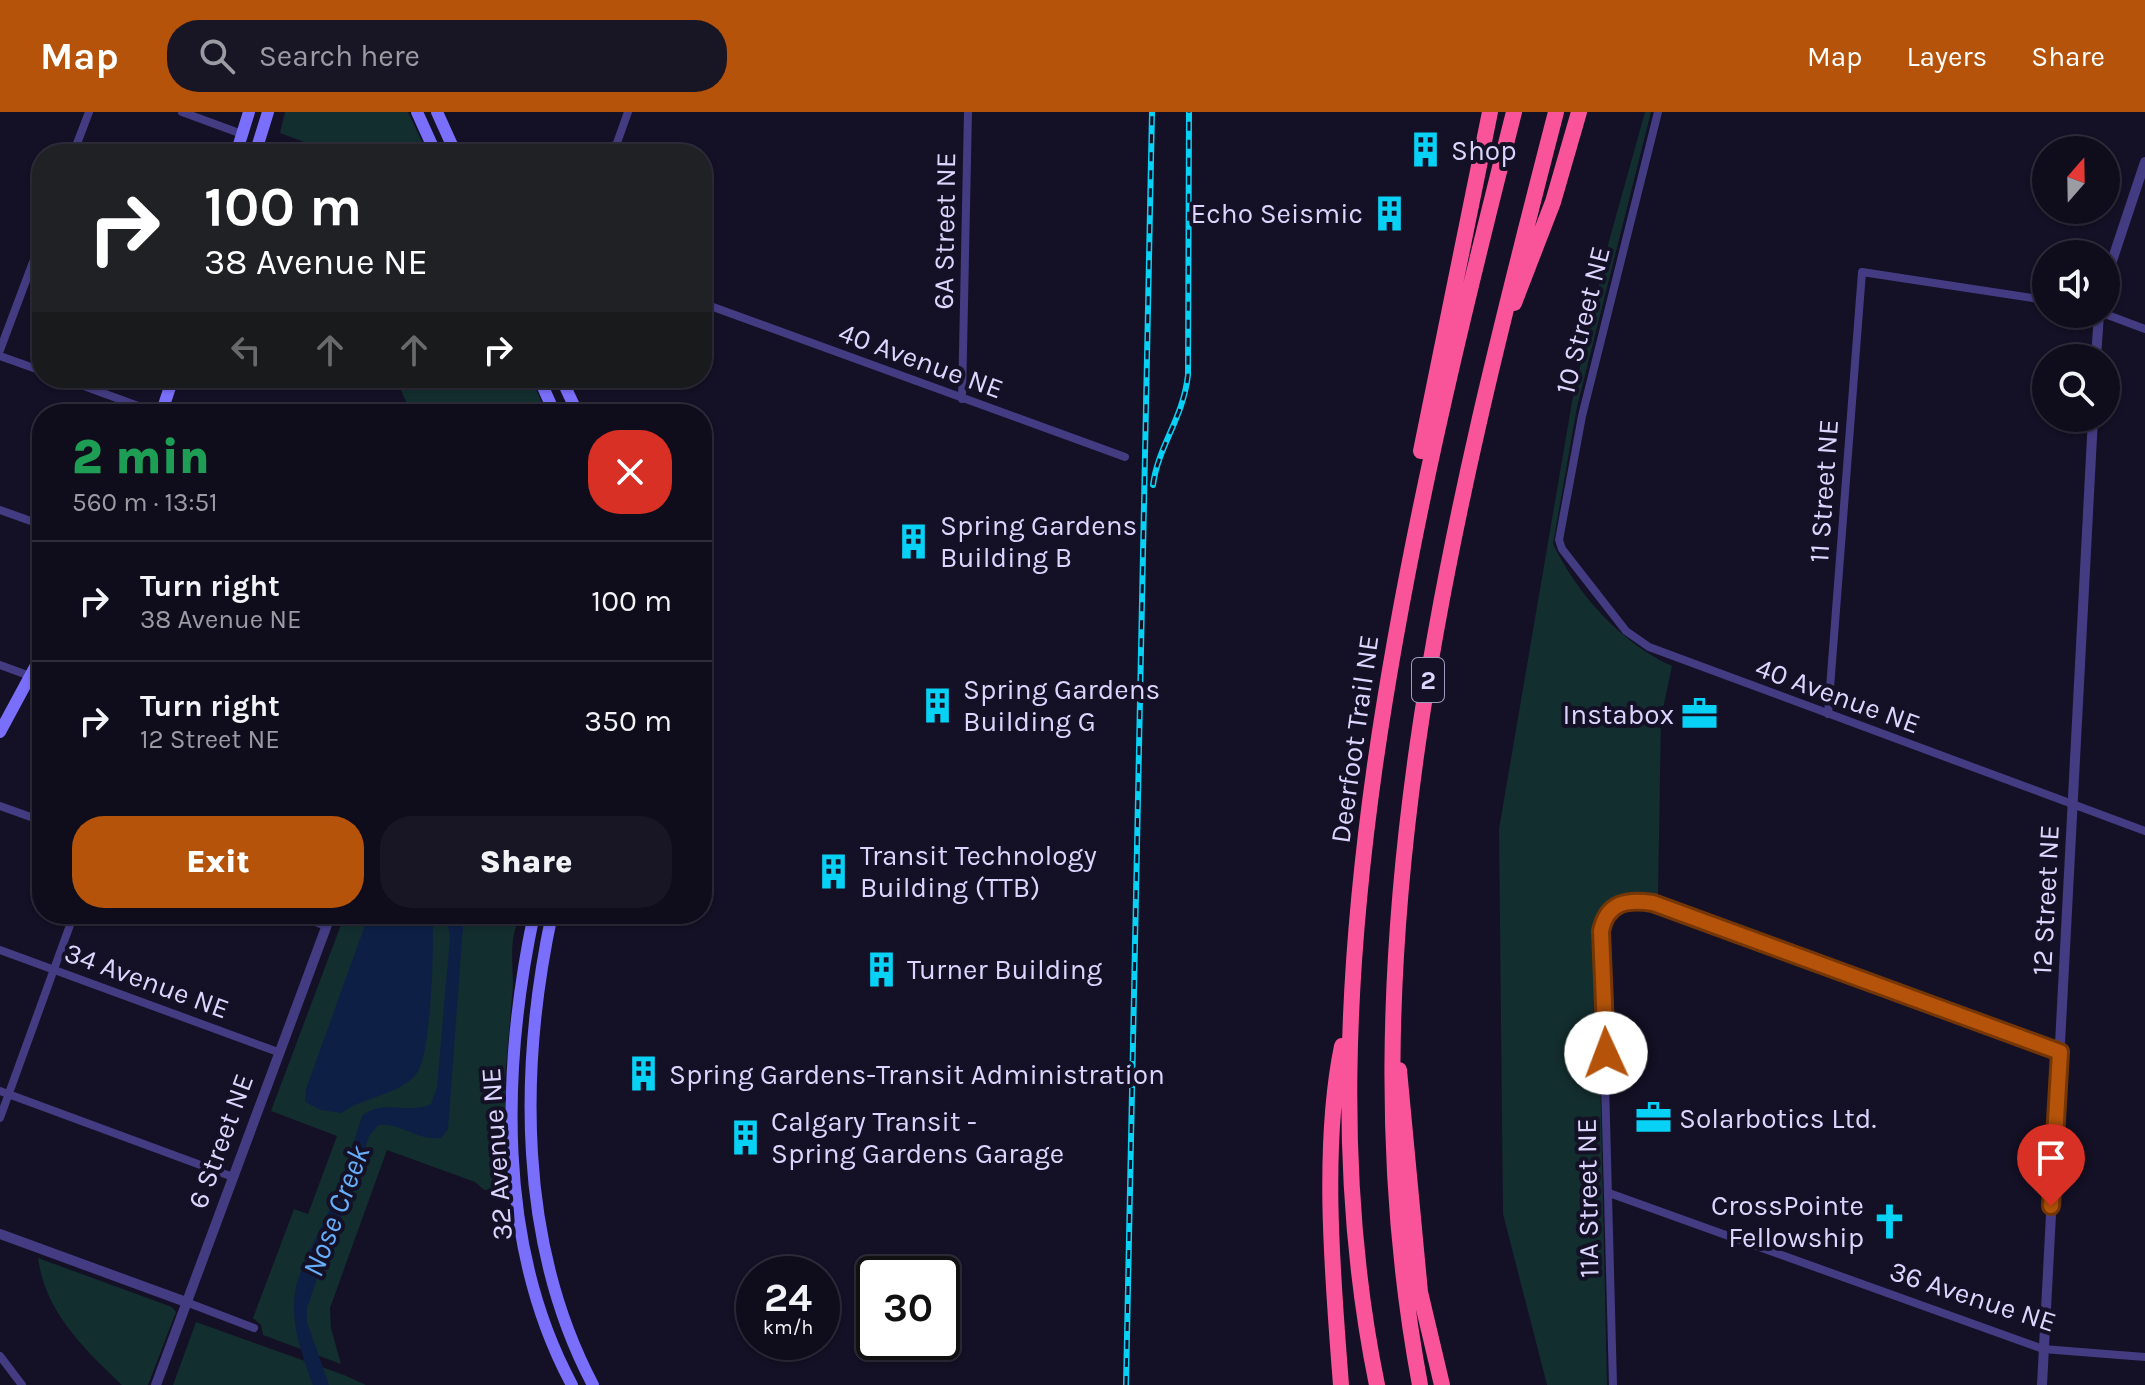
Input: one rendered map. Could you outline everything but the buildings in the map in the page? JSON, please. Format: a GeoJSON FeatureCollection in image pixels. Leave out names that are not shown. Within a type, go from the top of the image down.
{"type":"FeatureCollection","features":[{"type":"Feature","properties":{"kind":"highway"},"geometry":{"type":"LineString","coordinates":[[1407,562],[1425,416],[1490,112]]}},
{"type":"Feature","properties":{"kind":"highway","name":"Deerfoot Trail NE"},"geometry":{"type":"LineString","coordinates":[[1377,1385],[1368,1341],[1353,1201],[1348,1017],[1358,896],[1407,562],[1437,418],[1514,112]]}},
{"type":"Feature","properties":{"kind":"highway","name":"2"},"geometry":{"type":"LineString","coordinates":[[1420,1385],[1395,1210],[1392,1025],[1409,808],[1432,652],[1497,341],[1556,112]]}},
{"type":"Feature","properties":{"kind":"highway"},"geometry":{"type":"LineString","coordinates":[[1497,341],[1527,277],[1579,112]]}},
{"type":"Feature","properties":{"kind":"highway"},"geometry":{"type":"LineString","coordinates":[[1341,1385],[1334,1288],[1333,1092],[1348,1017]]}},
{"type":"Feature","properties":{"kind":"highway"},"geometry":{"type":"LineString","coordinates":[[1392,1025],[1402,1094],[1420,1292],[1442,1385]]}},
{"type":"Feature","properties":{"kind":"main road"},"geometry":{"type":"LineString","coordinates":[[239,144],[249,112]]}},
{"type":"Feature","properties":{"kind":"main road"},"geometry":{"type":"LineString","coordinates":[[258,144],[268,112]]}},
{"type":"Feature","properties":{"kind":"main road"},"geometry":{"type":"LineString","coordinates":[[417,112],[431,144]]}},
{"type":"Feature","properties":{"kind":"main road"},"geometry":{"type":"LineString","coordinates":[[437,112],[451,144]]}},
{"type":"Feature","properties":{"kind":"main road"},"geometry":{"type":"LineString","coordinates":[[0,732],[32,684]]}},
{"type":"Feature","properties":{"kind":"main road","name":"32 Avenue NE"},"geometry":{"type":"LineString","coordinates":[[532,924],[514,1023],[512,1126],[517,1190],[538,1298],[554,1348],[572,1385]]}},
{"type":"Feature","properties":{"kind":"main road","name":"32 Avenue NE"},"geometry":{"type":"LineString","coordinates":[[550,924],[533,1028],[530,1124],[534,1171],[544,1244],[557,1296],[570,1339],[593,1385]]}},
{"type":"Feature","properties":{"kind":"street"},"geometry":{"type":"LineString","coordinates":[[77,144],[89,112]]}},
{"type":"Feature","properties":{"kind":"street"},"geometry":{"type":"LineString","coordinates":[[182,112],[242,134]]}},
{"type":"Feature","properties":{"kind":"street"},"geometry":{"type":"LineString","coordinates":[[617,144],[628,112]]}},
{"type":"Feature","properties":{"kind":"street","name":"6A Street NE"},"geometry":{"type":"LineString","coordinates":[[962,399],[968,112]]}},
{"type":"Feature","properties":{"kind":"street","name":"10 Street NE"},"geometry":{"type":"LineString","coordinates":[[1559,540],[1582,416],[1658,112]]}},
{"type":"Feature","properties":{"kind":"street"},"geometry":{"type":"LineString","coordinates":[[2119,240],[2145,162]]}},
{"type":"Feature","properties":{"kind":"street"},"geometry":{"type":"LineString","coordinates":[[32,265],[0,353],[32,367]]}},
{"type":"Feature","properties":{"kind":"street","name":"11 Street NE"},"geometry":{"type":"LineString","coordinates":[[1828,714],[1862,272],[2032,298]]}},
{"type":"Feature","properties":{"kind":"street","name":"40 Avenue NE"},"geometry":{"type":"LineString","coordinates":[[712,307],[1125,457]]}},
{"type":"Feature","properties":{"kind":"street"},"geometry":{"type":"LineString","coordinates":[[2120,320],[2145,329]]}},
{"type":"Feature","properties":{"kind":"street"},"geometry":{"type":"LineString","coordinates":[[89,388],[133,404]]}},
{"type":"Feature","properties":{"kind":"street","name":"12 Street NE"},"geometry":{"type":"LineString","coordinates":[[2042,1385],[2092,432]]}},
{"type":"Feature","properties":{"kind":"street"},"geometry":{"type":"LineString","coordinates":[[0,510],[32,521]]}},
{"type":"Feature","properties":{"kind":"street","name":"40 Avenue NE"},"geometry":{"type":"LineString","coordinates":[[1559,540],[1562,549],[1626,631],[1643,644],[1681,662],[2145,831]]}},
{"type":"Feature","properties":{"kind":"street"},"geometry":{"type":"LineString","coordinates":[[0,665],[32,677]]}},
{"type":"Feature","properties":{"kind":"street"},"geometry":{"type":"LineString","coordinates":[[0,806],[32,817]]}},
{"type":"Feature","properties":{"kind":"street","name":"11A Street NE"},"geometry":{"type":"LineString","coordinates":[[1613,1385],[1601,931],[1604,915],[1618,904],[1633,900],[1653,903],[2060,1052]]}},
{"type":"Feature","properties":{"kind":"street"},"geometry":{"type":"LineString","coordinates":[[0,1118],[4,1093],[70,924]]}},
{"type":"Feature","properties":{"kind":"street"},"geometry":{"type":"LineString","coordinates":[[321,924],[326,926]]}},
{"type":"Feature","properties":{"kind":"street","name":"6 Street NE"},"geometry":{"type":"LineString","coordinates":[[156,1385],[326,926]]}},
{"type":"Feature","properties":{"kind":"street","name":"34 Avenue NE"},"geometry":{"type":"LineString","coordinates":[[0,950],[278,1052]]}},
{"type":"Feature","properties":{"kind":"street"},"geometry":{"type":"LineString","coordinates":[[4,1093],[233,1177]]}},
{"type":"Feature","properties":{"kind":"street","name":"36 Avenue NE"},"geometry":{"type":"LineString","coordinates":[[1609,1193],[2043,1349],[2145,1357]]}},
{"type":"Feature","properties":{"kind":"street"},"geometry":{"type":"LineString","coordinates":[[0,1234],[254,1328]]}},
{"type":"Feature","properties":{"kind":"street"},"geometry":{"type":"LineString","coordinates":[[0,1356],[22,1385]]}},
{"type":"Feature","properties":{"kind":"green space"},"geometry":{"type":"Polygon","coordinates":[[[285,112],[408,112],[423,144],[309,144],[280,133],[285,112]]]}},
{"type":"Feature","properties":{"kind":"green space"},"geometry":{"type":"Polygon","coordinates":[[[1645,112],[1651,112],[1577,407],[1553,544],[1575,581],[1603,616],[1635,644],[1672,666],[1661,718],[1658,896],[1637,895],[1620,899],[1606,910],[1597,929],[1607,1385],[1547,1385],[1503,1214],[1499,829],[1572,402],[1609,241],[1645,112]]]}},
{"type":"Feature","properties":{"kind":"green space"},"geometry":{"type":"Polygon","coordinates":[[[400,388],[535,388],[543,404],[407,404],[400,388]]]}},
{"type":"Feature","properties":{"kind":"green space"},"geometry":{"type":"Polygon","coordinates":[[[341,924],[517,924],[513,940],[513,986],[505,1078],[509,1189],[484,1190],[475,1182],[387,1150],[330,1308],[331,1328],[341,1364],[263,1335],[261,1325],[253,1318],[294,1209],[308,1214],[337,1136],[271,1111],[341,924]]]}},
{"type":"Feature","properties":{"kind":"green space"},"geometry":{"type":"Polygon","coordinates":[[[38,1258],[172,1307],[176,1312],[148,1385],[122,1385],[68,1328],[49,1296],[38,1258]]]}},
{"type":"Feature","properties":{"kind":"green space"},"geometry":{"type":"Polygon","coordinates":[[[196,1322],[344,1375],[366,1385],[173,1385],[196,1322]]]}},
{"type":"Feature","properties":{"kind":"water"},"geometry":{"type":"Polygon","coordinates":[[[365,924],[432,924],[431,996],[426,1044],[417,1073],[401,1086],[341,1113],[321,1110],[305,1102],[306,1089],[365,924]]]}},
{"type":"Feature","properties":{"kind":"water","name":"Nose Creek"},"geometry":{"type":"Polygon","coordinates":[[[448,924],[463,924],[448,1129],[441,1138],[433,1138],[394,1126],[378,1125],[369,1136],[349,1202],[328,1246],[307,1308],[307,1322],[329,1385],[313,1385],[296,1328],[294,1307],[301,1270],[339,1188],[362,1116],[378,1108],[414,1108],[431,1104],[437,1087],[450,937],[448,924]]]}},
{"type":"Feature","properties":{"kind":"railway"},"geometry":{"type":"LineString","coordinates":[[1126,1385],[1152,112]]}},
{"type":"Feature","properties":{"kind":"railway"},"geometry":{"type":"LineString","coordinates":[[1153,485],[1181,405],[1188,375],[1189,112]]}},
{"type":"Feature","properties":{"kind":"place","name":"Shop"},"geometry":{"type":"Point","coordinates":[1425,150]}},
{"type":"Feature","properties":{"kind":"place","name":"Echo Seismic"},"geometry":{"type":"Point","coordinates":[1389,213]}},
{"type":"Feature","properties":{"kind":"place","name":"Spring Gardens Building B"},"geometry":{"type":"Point","coordinates":[914,541]}},
{"type":"Feature","properties":{"kind":"place","name":"Spring Gardens Building G"},"geometry":{"type":"Point","coordinates":[937,705]}},
{"type":"Feature","properties":{"kind":"place","name":"Instabox"},"geometry":{"type":"Point","coordinates":[1700,714]}},
{"type":"Feature","properties":{"kind":"place","name":"Transit Technology Building (TTB)"},"geometry":{"type":"Point","coordinates":[834,871]}},
{"type":"Feature","properties":{"kind":"place","name":"Turner Building"},"geometry":{"type":"Point","coordinates":[881,969]}},
{"type":"Feature","properties":{"kind":"place","name":"Spring Gardens-Transit Administration"},"geometry":{"type":"Point","coordinates":[643,1074]}},
{"type":"Feature","properties":{"kind":"place","name":"Solarbotics Ltd."},"geometry":{"type":"Point","coordinates":[1653,1118]}},
{"type":"Feature","properties":{"kind":"place","name":"Calgary Transit - Spring Gardens Garage"},"geometry":{"type":"Point","coordinates":[745,1137]}},
{"type":"Feature","properties":{"kind":"place","name":"CrossPointe Fellowship"},"geometry":{"type":"Point","coordinates":[1890,1221]}},
{"type":"Feature","properties":{"kind":"route"},"geometry":{"type":"LineString","coordinates":[[1606,1053],[1601,931],[1604,915],[1618,904],[1633,900],[1653,903],[2060,1052],[2051,1206]]}}]}
